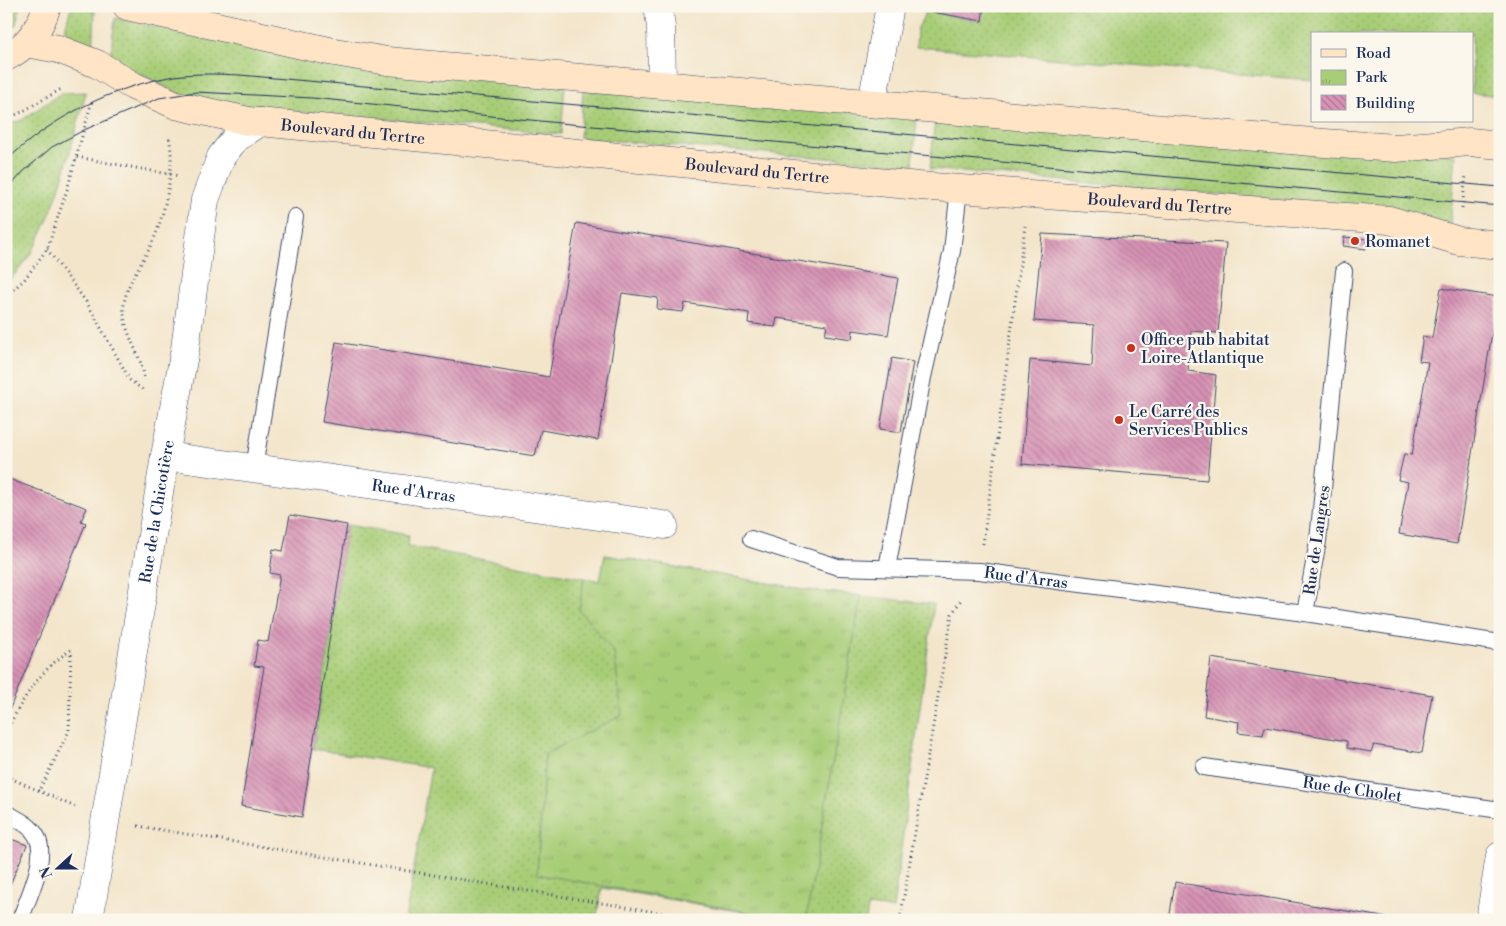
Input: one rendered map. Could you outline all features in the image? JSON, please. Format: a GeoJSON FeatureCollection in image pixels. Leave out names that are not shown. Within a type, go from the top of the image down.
{"type":"FeatureCollection","features":[{"type":"Feature","properties":{"kind":"main road"},"geometry":{"type":"LineString","coordinates":[[17,50],[36,31],[47,6]]}},
{"type":"Feature","properties":{"kind":"main road"},"geometry":{"type":"LineString","coordinates":[[127,6],[329,51],[387,61],[1396,148],[1470,142],[1500,145]]}},
{"type":"Feature","properties":{"kind":"main road","name":"Boulevard du Tertre"},"geometry":{"type":"LineString","coordinates":[[17,50],[58,48],[96,75],[133,86],[167,101],[206,112],[260,122],[958,189],[1389,220],[1459,241],[1500,245]]}},
{"type":"Feature","properties":{"kind":"street"},"geometry":{"type":"LineString","coordinates":[[658,6],[661,27],[662,84]]}},
{"type":"Feature","properties":{"kind":"street"},"geometry":{"type":"LineString","coordinates":[[872,103],[890,6]]}},
{"type":"Feature","properties":{"kind":"street","name":"Rue de la Chicotière"},"geometry":{"type":"LineString","coordinates":[[89,920],[164,456],[185,349],[205,200],[221,157],[235,139],[260,122]]}},
{"type":"Feature","properties":{"kind":"street","name":"Rue d'Arras"},"geometry":{"type":"LineString","coordinates":[[164,456],[664,526]]}},
{"type":"Feature","properties":{"kind":"street"},"geometry":{"type":"LineString","coordinates":[[1490,920],[1500,856]]}},
{"type":"Feature","properties":{"kind":"lane"},"geometry":{"type":"LineString","coordinates":[[888,568],[923,376],[952,251],[958,189]]}},
{"type":"Feature","properties":{"kind":"lane"},"geometry":{"type":"LineString","coordinates":[[254,468],[295,217]]}},
{"type":"Feature","properties":{"kind":"lane","name":"Rue de Langres"},"geometry":{"type":"LineString","coordinates":[[1344,271],[1318,541],[1305,613],[1500,644]]}},
{"type":"Feature","properties":{"kind":"lane","name":"Rue d'Arras"},"geometry":{"type":"LineString","coordinates":[[751,539],[838,567],[979,571],[1305,613]]}},
{"type":"Feature","properties":{"kind":"lane","name":"Rue de Cholet"},"geometry":{"type":"LineString","coordinates":[[1204,767],[1500,810]]}},
{"type":"Feature","properties":{"kind":"lane"},"geometry":{"type":"LineString","coordinates":[[6,813],[23,822],[36,835],[41,848],[40,860],[20,920]]}},
{"type":"Feature","properties":{"kind":"path"},"geometry":{"type":"LineString","coordinates":[[6,117],[18,114],[61,88],[96,75]]}},
{"type":"Feature","properties":{"kind":"path"},"geometry":{"type":"LineString","coordinates":[[6,296],[24,280],[47,249],[76,157],[96,75]]}},
{"type":"Feature","properties":{"kind":"path"},"geometry":{"type":"LineString","coordinates":[[47,249],[87,303],[130,380],[146,392],[143,368],[124,321],[124,304],[134,274],[156,233],[171,174],[171,143],[166,123],[167,101]]}},
{"type":"Feature","properties":{"kind":"path"},"geometry":{"type":"LineString","coordinates":[[1459,241],[1470,142]]}},
{"type":"Feature","properties":{"kind":"path"},"geometry":{"type":"LineString","coordinates":[[76,157],[212,182]]}},
{"type":"Feature","properties":{"kind":"path"},"geometry":{"type":"LineString","coordinates":[[6,732],[23,699],[56,660],[71,650],[69,731],[39,791],[6,776]]}},
{"type":"Feature","properties":{"kind":"path"},"geometry":{"type":"LineString","coordinates":[[104,820],[704,920]]}},
{"type":"Feature","properties":{"kind":"green space"},"geometry":{"type":"Polygon","coordinates":[[[6,6],[20,6],[16,24],[6,37],[6,6]]]}},
{"type":"Feature","properties":{"kind":"green space"},"geometry":{"type":"Polygon","coordinates":[[[77,6],[95,11],[93,54],[61,44],[70,10],[77,6]]]}},
{"type":"Feature","properties":{"kind":"green space"},"geometry":{"type":"Polygon","coordinates":[[[984,6],[1473,6],[1500,11],[1500,96],[1474,93],[1474,32],[1311,32],[1311,80],[916,47],[917,30],[926,11],[981,21],[984,6]]]}},
{"type":"Feature","properties":{"kind":"green space"},"geometry":{"type":"Polygon","coordinates":[[[115,18],[342,64],[565,86],[561,134],[200,104],[110,59],[115,18]]]}},
{"type":"Feature","properties":{"kind":"green space"},"geometry":{"type":"Polygon","coordinates":[[[583,90],[917,117],[913,165],[580,138],[583,90]]]}},
{"type":"Feature","properties":{"kind":"green space"},"geometry":{"type":"Polygon","coordinates":[[[86,92],[66,167],[47,221],[36,245],[22,266],[6,283],[6,125],[22,120],[61,93],[86,92]]]}},
{"type":"Feature","properties":{"kind":"green space"},"geometry":{"type":"Polygon","coordinates":[[[935,120],[1456,155],[1450,225],[1384,209],[930,169],[935,120]]]}},
{"type":"Feature","properties":{"kind":"green space"},"geometry":{"type":"Polygon","coordinates":[[[347,525],[409,535],[408,546],[600,581],[605,555],[808,590],[934,604],[893,909],[868,906],[866,920],[791,920],[602,888],[596,920],[405,920],[431,768],[313,749],[347,525]]]}},
{"type":"Feature","properties":{"kind":"green space"},"geometry":{"type":"Polygon","coordinates":[[[605,555],[808,590],[861,596],[806,920],[791,920],[537,874],[545,754],[622,715],[614,652],[579,610],[584,578],[600,581],[605,555]]]}},
{"type":"Feature","properties":{"kind":"building"},"geometry":{"type":"Polygon","coordinates":[[[927,6],[984,6],[982,21],[926,11],[927,6]]]}},
{"type":"Feature","properties":{"kind":"building"},"geometry":{"type":"Polygon","coordinates":[[[1500,6],[1500,11],[1479,7],[1500,6]]]}},
{"type":"Feature","properties":{"kind":"building"},"geometry":{"type":"Polygon","coordinates":[[[576,223],[898,278],[888,335],[853,330],[852,339],[825,335],[827,325],[777,318],[775,327],[748,323],[749,313],[685,303],[683,312],[657,309],[658,298],[622,293],[598,440],[541,430],[535,456],[322,422],[336,342],[549,377],[576,223]]]}},
{"type":"Feature","properties":{"kind":"building"},"geometry":{"type":"Polygon","coordinates":[[[1042,234],[1226,243],[1218,333],[1191,331],[1188,371],[1216,375],[1207,480],[1022,464],[1030,360],[1092,366],[1094,325],[1034,321],[1042,234]]]}},
{"type":"Feature","properties":{"kind":"building","name":"Romanet"},"geometry":{"type":"Polygon","coordinates":[[[1344,237],[1367,239],[1366,249],[1343,246],[1344,237]]]}},
{"type":"Feature","properties":{"kind":"building"},"geometry":{"type":"Polygon","coordinates":[[[1441,288],[1498,297],[1457,544],[1399,534],[1408,482],[1398,480],[1404,454],[1412,455],[1428,362],[1419,361],[1423,336],[1432,338],[1441,288]]]}},
{"type":"Feature","properties":{"kind":"building"},"geometry":{"type":"Polygon","coordinates":[[[892,358],[913,362],[901,432],[880,429],[892,358]]]}},
{"type":"Feature","properties":{"kind":"building"},"geometry":{"type":"Polygon","coordinates":[[[6,478],[87,508],[81,521],[86,523],[6,718],[6,478]]]}},
{"type":"Feature","properties":{"kind":"building"},"geometry":{"type":"Polygon","coordinates":[[[290,515],[347,525],[302,817],[241,806],[264,667],[254,666],[258,640],[268,642],[280,575],[270,573],[273,549],[283,551],[290,515]]]}},
{"type":"Feature","properties":{"kind":"building"},"geometry":{"type":"Polygon","coordinates":[[[1211,658],[1432,695],[1422,753],[1374,745],[1371,752],[1347,748],[1347,741],[1265,727],[1263,735],[1238,732],[1239,722],[1204,716],[1211,658]]]}},
{"type":"Feature","properties":{"kind":"building"},"geometry":{"type":"Polygon","coordinates":[[[6,837],[27,845],[6,894],[6,837]]]}},
{"type":"Feature","properties":{"kind":"building"},"geometry":{"type":"Polygon","coordinates":[[[1175,882],[1394,919],[1394,920],[1169,920],[1175,882]]]}},
{"type":"Feature","properties":{"kind":"tram line"},"geometry":{"type":"LineString","coordinates":[[6,161],[42,131],[84,106],[106,96],[129,87],[175,76],[215,74],[1500,187]]}},
{"type":"Feature","properties":{"kind":"tram line"},"geometry":{"type":"LineString","coordinates":[[6,191],[24,171],[52,147],[84,130],[159,98],[196,92],[312,98],[570,124],[1500,206]]}},
{"type":"Feature","properties":{"kind":"place","name":"Romanet"},"geometry":{"type":"Point","coordinates":[1355,241]}},
{"type":"Feature","properties":{"kind":"place","name":"Office pub habitat Loire-Atlantique"},"geometry":{"type":"Point","coordinates":[1131,348]}},
{"type":"Feature","properties":{"kind":"place","name":"Le Carré des Services Publics"},"geometry":{"type":"Point","coordinates":[1119,420]}}]}
